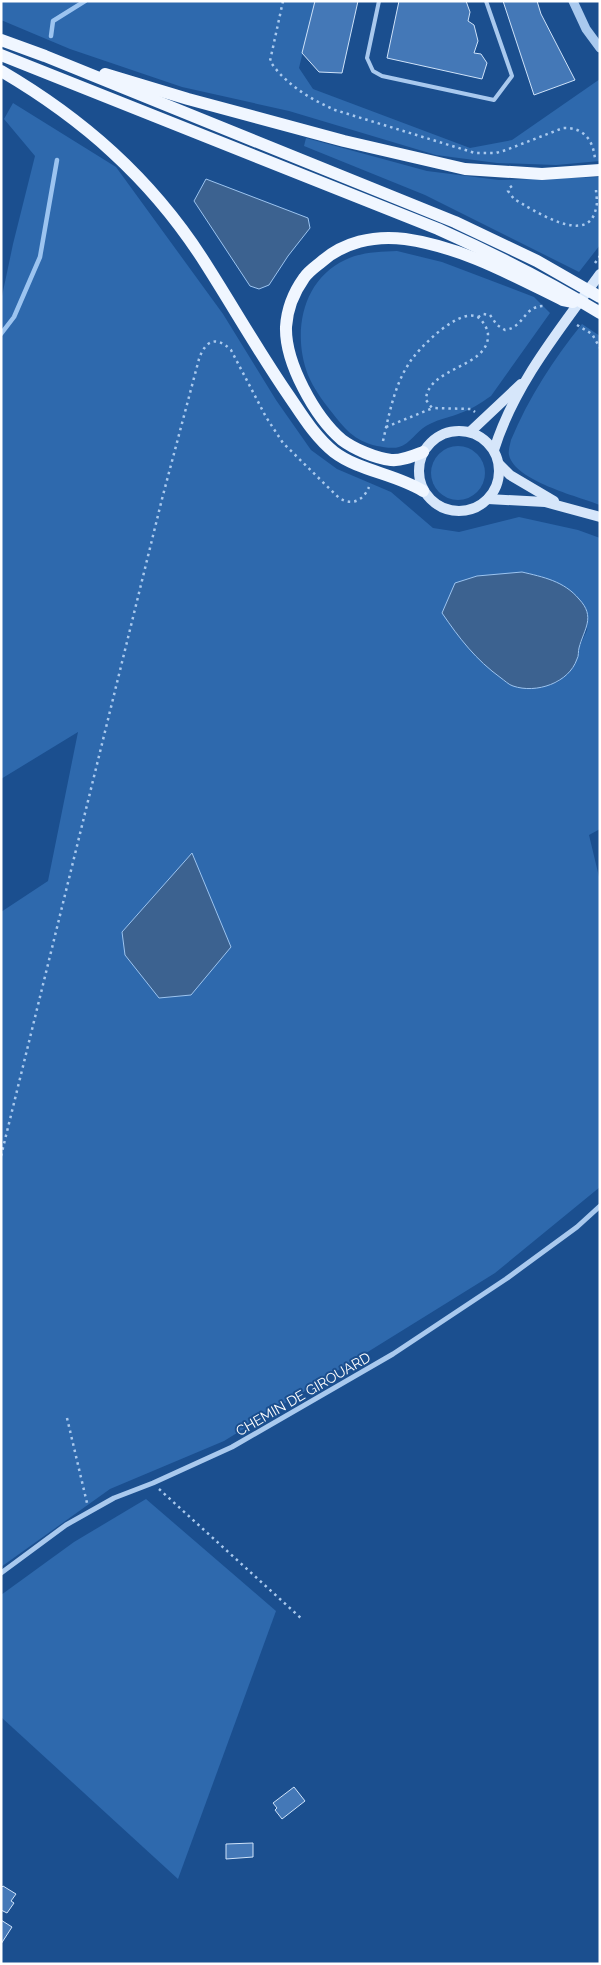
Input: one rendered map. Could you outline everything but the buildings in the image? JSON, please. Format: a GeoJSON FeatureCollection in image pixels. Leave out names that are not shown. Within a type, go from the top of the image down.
{"type":"FeatureCollection","features":[{"type":"Feature","properties":{"kind":"main road"},"geometry":{"type":"LineString","coordinates":[[1,40],[45,56],[455,222],[536,261],[600,297]]}},
{"type":"Feature","properties":{"kind":"main road"},"geometry":{"type":"LineString","coordinates":[[1,55],[438,230],[538,277],[600,313]]}},
{"type":"Feature","properties":{"kind":"main road"},"geometry":{"type":"LineString","coordinates":[[45,56],[59,56],[96,71],[188,99],[344,141],[465,169],[542,174],[598,166]]}},
{"type":"Feature","properties":{"kind":"main road"},"geometry":{"type":"LineString","coordinates":[[1,71],[31,89],[80,124],[124,162],[160,200],[202,258],[271,369],[311,428],[334,452],[357,464],[409,482],[424,491]]}},
{"type":"Feature","properties":{"kind":"main road"},"geometry":{"type":"LineString","coordinates":[[424,452],[409,458],[391,460],[366,453],[342,440],[312,402],[298,379],[288,355],[286,327],[290,304],[304,277],[333,251],[366,239],[403,239],[451,249],[563,300],[585,304]]}},
{"type":"Feature","properties":{"kind":"main road"},"geometry":{"type":"LineString","coordinates":[[494,450],[501,428],[529,376],[600,274]]}},
{"type":"Feature","properties":{"kind":"main road"},"geometry":{"type":"LineString","coordinates":[[470,432],[529,376]]}},
{"type":"Feature","properties":{"kind":"main road"},"geometry":{"type":"LineString","coordinates":[[450,432],[470,432],[487,442],[494,450],[499,464],[499,477],[496,489],[478,507],[454,512],[442,508],[431,501],[424,491],[419,478],[419,464],[424,452],[430,442],[440,436],[450,432]]}},
{"type":"Feature","properties":{"kind":"main road"},"geometry":{"type":"LineString","coordinates":[[499,464],[510,475],[545,497],[568,507]]}},
{"type":"Feature","properties":{"kind":"main road"},"geometry":{"type":"LineString","coordinates":[[488,499],[545,502],[600,517]]}},
{"type":"Feature","properties":{"kind":"street"},"geometry":{"type":"LineString","coordinates":[[574,1],[582,22],[600,48]]}},
{"type":"Feature","properties":{"kind":"street","name":"CHEMIN DE GIROUARD"},"geometry":{"type":"LineString","coordinates":[[1,1573],[66,1525],[114,1498],[153,1483],[232,1447],[393,1354],[506,1279],[577,1227],[600,1206]]}},
{"type":"Feature","properties":{"kind":"lane"},"geometry":{"type":"LineString","coordinates":[[378,1],[367,58],[373,71],[382,76],[494,100],[512,76],[486,1]]}},
{"type":"Feature","properties":{"kind":"path"},"geometry":{"type":"LineString","coordinates":[[283,1],[270,61],[284,78],[316,101],[335,110],[475,153],[496,153],[563,128],[571,127],[579,130],[589,140],[598,166]]}},
{"type":"Feature","properties":{"kind":"path"},"geometry":{"type":"LineString","coordinates":[[514,186],[509,188],[508,191],[514,199],[572,227],[584,225],[593,216],[597,207],[597,190]]}},
{"type":"Feature","properties":{"kind":"path"},"geometry":{"type":"LineString","coordinates":[[478,317],[483,314],[490,315],[497,325],[505,330],[515,329],[532,309],[542,306],[548,307]]}},
{"type":"Feature","properties":{"kind":"path"},"geometry":{"type":"LineString","coordinates":[[384,441],[399,382],[414,356],[436,334],[455,321],[466,316],[478,317],[488,333],[485,347],[472,359],[431,385],[426,392],[426,400],[433,408]]}},
{"type":"Feature","properties":{"kind":"path"},"geometry":{"type":"LineString","coordinates":[[570,321],[592,334],[600,348]]}},
{"type":"Feature","properties":{"kind":"path"},"geometry":{"type":"LineString","coordinates":[[1,1156],[162,499],[196,368],[204,347],[212,342],[222,343],[233,355],[275,432],[295,457],[339,498],[347,502],[354,502],[362,498],[369,488]]}},
{"type":"Feature","properties":{"kind":"path"},"geometry":{"type":"LineString","coordinates":[[386,428],[433,408],[471,409],[478,414]]}},
{"type":"Feature","properties":{"kind":"path"},"geometry":{"type":"LineString","coordinates":[[67,1418],[90,1512]]}},
{"type":"Feature","properties":{"kind":"path"},"geometry":{"type":"LineString","coordinates":[[153,1483],[303,1620]]}},
{"type":"Feature","properties":{"kind":"shaded area"},"geometry":{"type":"Polygon","coordinates":[[[1,1],[315,1],[299,68],[313,89],[470,148],[512,140],[600,79],[600,161],[556,165],[497,163],[436,155],[289,111],[182,87],[70,49],[1,20],[1,1]]]}},
{"type":"Feature","properties":{"kind":"shaded area"},"geometry":{"type":"Polygon","coordinates":[[[13,103],[116,167],[223,314],[276,400],[311,450],[337,469],[391,492],[433,528],[459,532],[519,517],[578,530],[600,538],[600,829],[589,835],[600,881],[600,1187],[495,1273],[224,1441],[110,1489],[1,1567],[1,912],[48,881],[78,732],[1,779],[1,301],[35,156],[4,119],[13,103]],[[477,576],[455,583],[513,686],[540,688],[558,682],[577,659],[579,648],[587,630],[588,615],[477,576]]]}},
{"type":"Feature","properties":{"kind":"shaded area"},"geometry":{"type":"Polygon","coordinates":[[[306,138],[427,171],[499,180],[600,177],[600,245],[579,272],[425,195],[304,146],[306,138]]]}},
{"type":"Feature","properties":{"kind":"shaded area"},"geometry":{"type":"Polygon","coordinates":[[[206,179],[308,218],[310,228],[288,256],[269,285],[259,289],[250,286],[194,201],[206,179]]]}},
{"type":"Feature","properties":{"kind":"shaded area"},"geometry":{"type":"Polygon","coordinates":[[[397,251],[442,262],[534,297],[550,313],[491,396],[467,410],[426,426],[403,445],[391,448],[369,444],[356,437],[345,428],[324,402],[310,380],[303,359],[301,325],[304,309],[310,294],[319,280],[330,269],[357,255],[397,251]]]}},
{"type":"Feature","properties":{"kind":"shaded area"},"geometry":{"type":"Polygon","coordinates":[[[582,324],[600,336],[600,505],[534,480],[514,464],[509,455],[511,440],[534,394],[561,351],[582,324]]]}},
{"type":"Feature","properties":{"kind":"shaded area"},"geometry":{"type":"Polygon","coordinates":[[[453,446],[463,446],[473,450],[481,458],[485,473],[481,488],[473,496],[463,500],[453,500],[443,496],[435,488],[431,478],[431,468],[435,458],[443,450],[453,446]]]}},
{"type":"Feature","properties":{"kind":"shaded area"},"geometry":{"type":"Polygon","coordinates":[[[522,572],[553,581],[567,588],[584,605],[588,617],[578,658],[573,667],[559,680],[532,689],[511,685],[492,671],[468,648],[442,613],[455,583],[477,576],[522,572]]]}},
{"type":"Feature","properties":{"kind":"shaded area"},"geometry":{"type":"Polygon","coordinates":[[[192,853],[231,947],[191,995],[159,998],[125,955],[122,932],[192,853]]]}},
{"type":"Feature","properties":{"kind":"shaded area"},"geometry":{"type":"Polygon","coordinates":[[[146,1499],[276,1611],[178,1879],[1,1717],[1,1595],[74,1542],[146,1499]]]}},
{"type":"Feature","properties":{"kind":"waterway"},"geometry":{"type":"LineString","coordinates":[[51,36],[53,21],[85,1]]}},
{"type":"Feature","properties":{"kind":"waterway"},"geometry":{"type":"LineString","coordinates":[[1,334],[14,317],[40,257],[57,160]]}}]}
